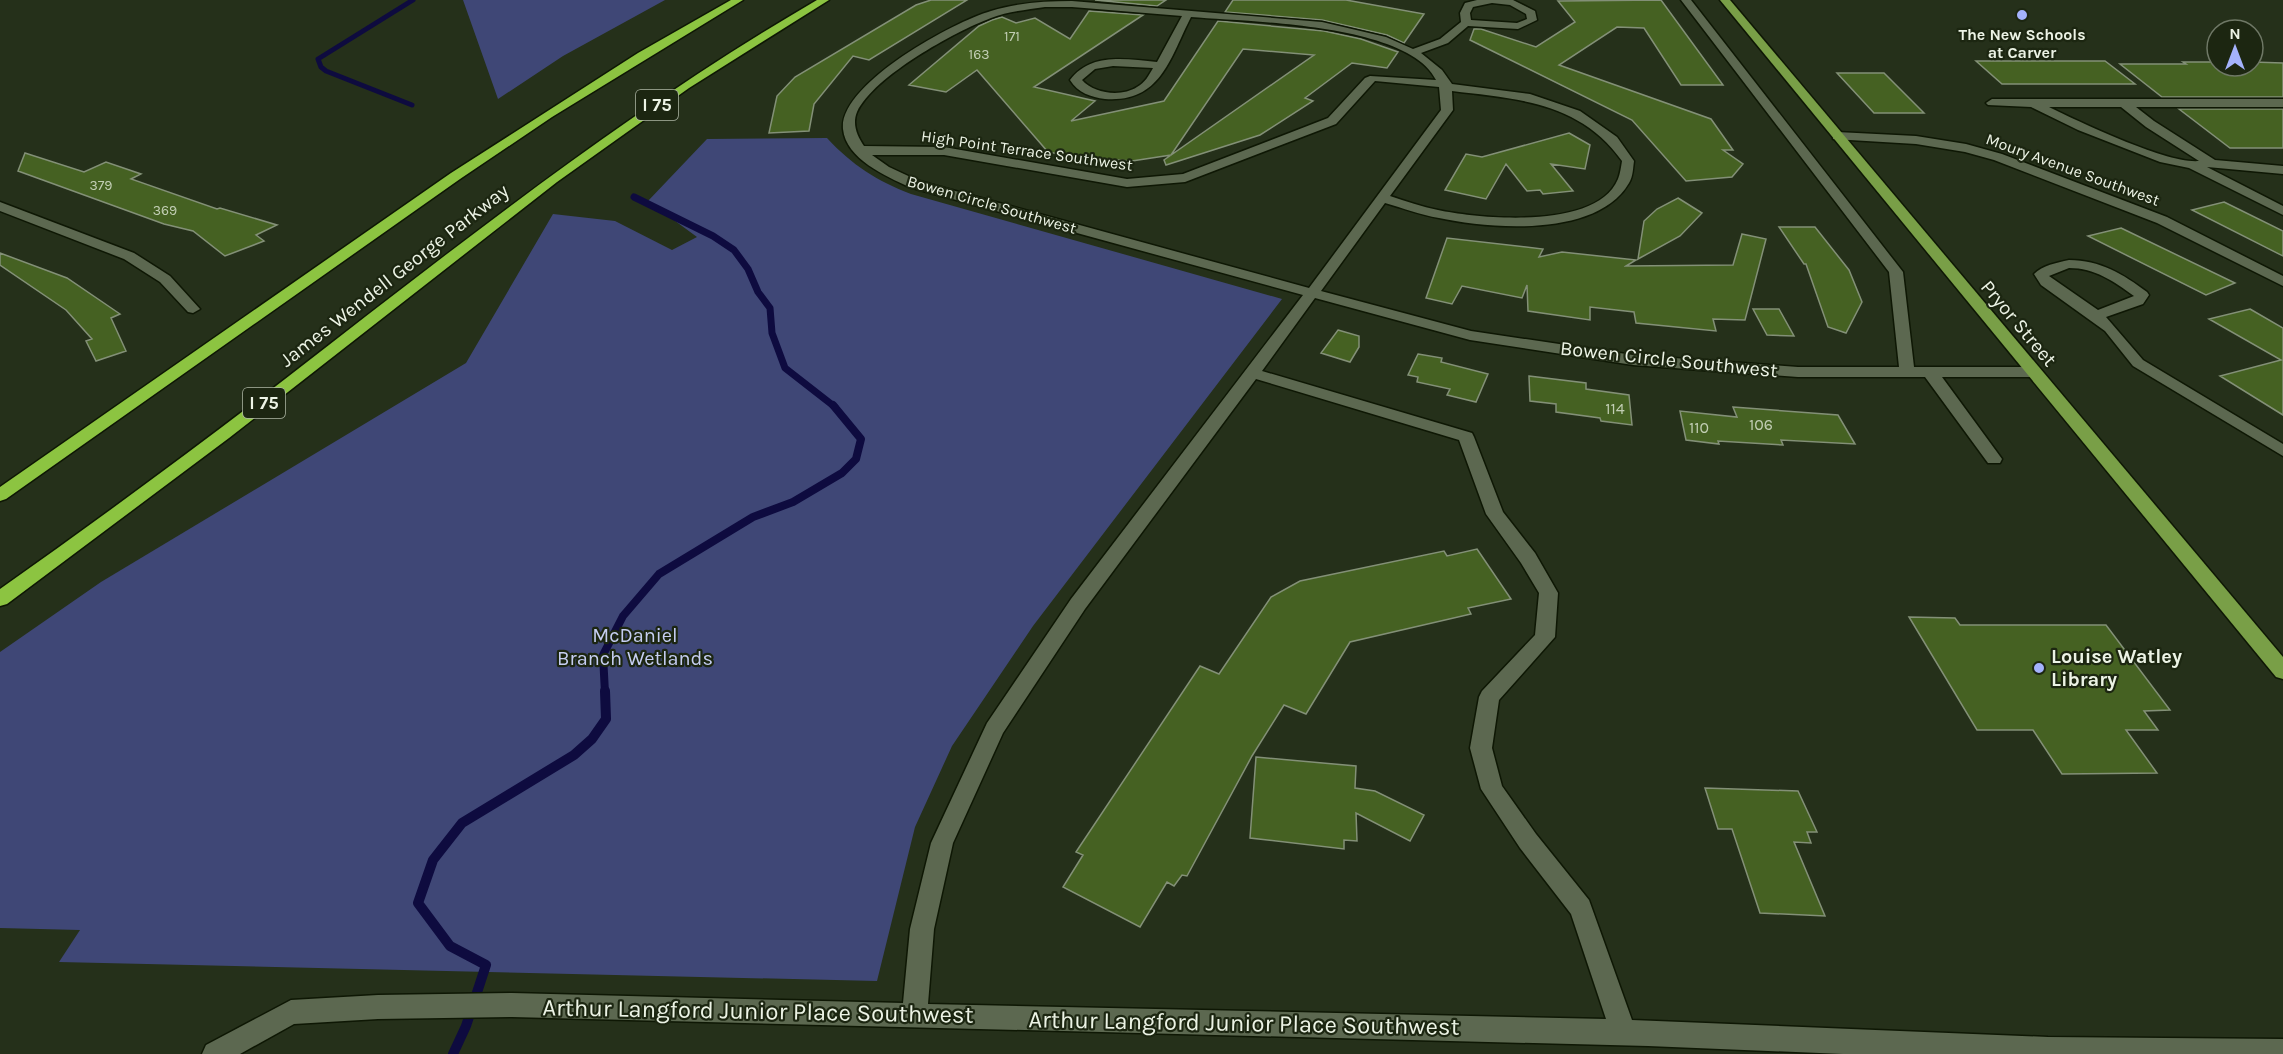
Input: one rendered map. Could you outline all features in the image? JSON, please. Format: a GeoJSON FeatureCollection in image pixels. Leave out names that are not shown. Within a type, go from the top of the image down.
{"type":"FeatureCollection","features":[{"type":"Feature","properties":{"kind":"highway","name":"James Wendell George Parkway"},"geometry":{"type":"LineString","coordinates":[[0,495],[510,139],[646,53],[738,0]]}},
{"type":"Feature","properties":{"kind":"highway","name":"James Wendell George Parkway"},"geometry":{"type":"LineString","coordinates":[[0,599],[197,455],[496,222],[607,139],[700,75],[824,0]]}},
{"type":"Feature","properties":{"kind":"main road","name":"Pryor Street"},"geometry":{"type":"LineString","coordinates":[[1725,0],[2283,671]]}},
{"type":"Feature","properties":{"kind":"street"},"geometry":{"type":"LineString","coordinates":[[1411,53],[1444,41],[1466,23],[1518,26],[1532,20],[1531,13],[1517,4],[1491,0],[1469,5],[1465,13],[1466,23]]}},
{"type":"Feature","properties":{"kind":"street"},"geometry":{"type":"LineString","coordinates":[[1686,0],[1896,272],[1907,372]]}},
{"type":"Feature","properties":{"kind":"street","name":"Bowen Circle Southwest"},"geometry":{"type":"LineString","coordinates":[[1446,86],[1436,70],[1411,53],[1377,37],[1353,30],[1322,25],[1063,4],[1013,8],[988,15],[920,51],[870,84],[856,99],[849,115],[848,129],[855,145],[879,167],[914,184],[1470,335],[1633,360],[1798,372],[2033,372]]}},
{"type":"Feature","properties":{"kind":"street"},"geometry":{"type":"LineString","coordinates":[[1160,64],[1098,64],[1086,68],[1076,80],[1079,86],[1088,92],[1102,95],[1138,92],[1146,87],[1160,64],[1188,14]]}},
{"type":"Feature","properties":{"kind":"street","name":"High Point Terrace Southwest"},"geometry":{"type":"LineString","coordinates":[[862,151],[893,149],[944,151],[1127,183],[1185,178],[1332,122],[1369,80],[1374,78],[1446,86]]}},
{"type":"Feature","properties":{"kind":"street"},"geometry":{"type":"LineString","coordinates":[[914,1016],[922,929],[942,843],[994,729],[1078,604],[1447,110],[1449,98],[1446,86],[1530,97],[1576,114],[1613,140],[1628,160],[1624,182],[1603,204],[1549,221],[1480,221],[1446,216],[1382,198]]}},
{"type":"Feature","properties":{"kind":"street"},"geometry":{"type":"LineString","coordinates":[[1992,103],[2283,103]]}},
{"type":"Feature","properties":{"kind":"street"},"geometry":{"type":"LineString","coordinates":[[2031,103],[2082,127],[2164,159],[2193,165],[2283,211]]}},
{"type":"Feature","properties":{"kind":"street"},"geometry":{"type":"LineString","coordinates":[[2124,103],[2150,124],[2212,163]]}},
{"type":"Feature","properties":{"kind":"street","name":"Moury Avenue Southwest"},"geometry":{"type":"LineString","coordinates":[[1837,136],[1916,140],[1966,148],[1998,157],[2162,220],[2283,282]]}},
{"type":"Feature","properties":{"kind":"street"},"geometry":{"type":"LineString","coordinates":[[2193,165],[2212,163],[2283,171]]}},
{"type":"Feature","properties":{"kind":"street"},"geometry":{"type":"LineString","coordinates":[[0,206],[129,256],[165,279],[193,309]]}},
{"type":"Feature","properties":{"kind":"street"},"geometry":{"type":"LineString","coordinates":[[2096,316],[2138,302],[2142,295],[2096,266],[2078,262],[2052,267],[2041,274],[2046,282],[2110,328],[2138,363],[2283,451]]}},
{"type":"Feature","properties":{"kind":"street"},"geometry":{"type":"LineString","coordinates":[[1930,372],[1994,459]]}},
{"type":"Feature","properties":{"kind":"street"},"geometry":{"type":"LineString","coordinates":[[1252,373],[1466,437],[1495,514],[1528,558],[1549,594],[1545,637],[1489,698],[1481,748],[1492,789],[1528,841],[1581,908],[1623,1032]]}},
{"type":"Feature","properties":{"kind":"street","name":"Arthur Langford Junior Place Southwest"},"geometry":{"type":"LineString","coordinates":[[216,1054],[291,1012],[378,1006],[512,1005],[1623,1032],[2048,1050],[2283,1052]]}},
{"type":"Feature","properties":{"kind":"green space"},"geometry":{"type":"Polygon","coordinates":[[[463,0],[665,0],[563,56],[498,99],[463,0]]]}},
{"type":"Feature","properties":{"kind":"green space","name":"McDaniel Branch Wetlands"},"geometry":{"type":"Polygon","coordinates":[[[827,138],[866,171],[887,184],[911,194],[1282,299],[1033,626],[952,746],[915,827],[877,981],[59,962],[80,930],[0,928],[0,652],[101,582],[466,363],[553,214],[615,221],[672,250],[697,237],[648,201],[707,139],[827,138]]]}},
{"type":"Feature","properties":{"kind":"building"},"geometry":{"type":"Polygon","coordinates":[[[931,0],[967,0],[869,60],[853,56],[814,104],[809,131],[769,133],[777,96],[795,77],[916,5],[931,0]]]}},
{"type":"Feature","properties":{"kind":"building"},"geometry":{"type":"Polygon","coordinates":[[[1095,0],[1166,0],[1157,6],[1095,0]]]}},
{"type":"Feature","properties":{"kind":"building"},"geometry":{"type":"Polygon","coordinates":[[[1233,0],[1346,0],[1424,14],[1404,43],[1387,35],[1322,20],[1225,12],[1233,0]]]}},
{"type":"Feature","properties":{"kind":"building"},"geometry":{"type":"Polygon","coordinates":[[[1661,0],[1723,85],[1681,85],[1644,28],[1617,27],[1559,65],[1711,119],[1733,150],[1723,150],[1743,164],[1732,177],[1686,181],[1632,120],[1470,40],[1474,29],[1481,29],[1536,47],[1575,22],[1558,1],[1661,0]]]}},
{"type":"Feature","properties":{"kind":"building"},"geometry":{"type":"Polygon","coordinates":[[[1089,11],[1143,15],[1034,87],[1095,101],[1071,121],[1164,101],[1218,21],[1324,31],[1361,39],[1398,52],[1387,68],[1352,63],[1305,98],[1313,101],[1260,135],[1166,165],[1164,160],[1314,55],[1243,49],[1171,155],[1132,161],[1083,158],[1082,160],[1058,157],[1060,154],[1048,152],[977,70],[946,92],[909,85],[979,26],[992,20],[1002,17],[1016,23],[1035,18],[1070,39],[1089,11]]]}},
{"type":"Feature","properties":{"kind":"building"},"geometry":{"type":"Polygon","coordinates":[[[1976,61],[2105,61],[2135,84],[2002,84],[1976,61]]]}},
{"type":"Feature","properties":{"kind":"building"},"geometry":{"type":"Polygon","coordinates":[[[2183,62],[2205,62],[2205,78],[2265,78],[2265,62],[2283,63],[2283,97],[2162,97],[2120,64],[2186,64],[2183,62]]]}},
{"type":"Feature","properties":{"kind":"building"},"geometry":{"type":"Polygon","coordinates":[[[1837,73],[1884,73],[1924,113],[1874,113],[1837,73]]]}},
{"type":"Feature","properties":{"kind":"building"},"geometry":{"type":"Polygon","coordinates":[[[2179,109],[2283,109],[2283,148],[2230,148],[2179,109]]]}},
{"type":"Feature","properties":{"kind":"building"},"geometry":{"type":"Polygon","coordinates":[[[1569,133],[1590,145],[1585,169],[1551,164],[1573,191],[1543,194],[1540,190],[1527,191],[1506,164],[1486,199],[1445,190],[1466,154],[1482,157],[1569,133]]]}},
{"type":"Feature","properties":{"kind":"building"},"geometry":{"type":"Polygon","coordinates":[[[25,153],[84,172],[106,162],[141,174],[131,179],[217,209],[277,225],[256,235],[264,241],[225,256],[193,231],[164,224],[18,171],[25,153]]]}},
{"type":"Feature","properties":{"kind":"building"},"geometry":{"type":"Polygon","coordinates":[[[1678,198],[1702,213],[1680,236],[1638,259],[1644,221],[1657,209],[1678,198]]]}},
{"type":"Feature","properties":{"kind":"building"},"geometry":{"type":"Polygon","coordinates":[[[2224,202],[2283,231],[2283,256],[2192,210],[2224,202]]]}},
{"type":"Feature","properties":{"kind":"building"},"geometry":{"type":"Polygon","coordinates":[[[1779,227],[1815,227],[1849,270],[1862,302],[1846,333],[1828,327],[1806,264],[1779,227]]]}},
{"type":"Feature","properties":{"kind":"building"},"geometry":{"type":"Polygon","coordinates":[[[2121,228],[2235,283],[2206,295],[2088,236],[2121,228]]]}},
{"type":"Feature","properties":{"kind":"building"},"geometry":{"type":"Polygon","coordinates":[[[1742,234],[1766,239],[1745,320],[1713,319],[1716,331],[1636,323],[1634,312],[1590,307],[1590,320],[1528,311],[1527,285],[1522,298],[1462,286],[1452,304],[1426,298],[1447,238],[1543,249],[1539,257],[1562,252],[1636,260],[1626,266],[1733,265],[1742,234]]]}},
{"type":"Feature","properties":{"kind":"building"},"geometry":{"type":"Polygon","coordinates":[[[0,253],[67,278],[120,314],[111,318],[126,351],[96,361],[86,341],[92,339],[66,310],[0,265],[0,253]]]}},
{"type":"Feature","properties":{"kind":"building"},"geometry":{"type":"Polygon","coordinates":[[[1753,309],[1779,309],[1794,336],[1767,335],[1753,309]]]}},
{"type":"Feature","properties":{"kind":"building"},"geometry":{"type":"Polygon","coordinates":[[[2250,309],[2283,328],[2283,415],[2220,376],[2281,360],[2209,319],[2250,309]]]}},
{"type":"Feature","properties":{"kind":"building"},"geometry":{"type":"Polygon","coordinates":[[[1338,330],[1359,336],[1359,347],[1350,362],[1321,353],[1338,330]]]}},
{"type":"Feature","properties":{"kind":"building"},"geometry":{"type":"Polygon","coordinates":[[[1418,354],[1442,358],[1441,362],[1488,374],[1476,402],[1447,395],[1450,389],[1417,382],[1418,377],[1408,375],[1418,354]]]}},
{"type":"Feature","properties":{"kind":"building"},"geometry":{"type":"Polygon","coordinates":[[[1529,376],[1586,383],[1586,389],[1629,395],[1632,425],[1556,412],[1556,404],[1530,401],[1529,376]]]}},
{"type":"Feature","properties":{"kind":"building"},"geometry":{"type":"Polygon","coordinates":[[[1733,407],[1838,415],[1855,444],[1781,440],[1783,445],[1718,441],[1719,444],[1686,440],[1680,411],[1737,417],[1733,407]]]}},
{"type":"Feature","properties":{"kind":"building"},"geometry":{"type":"Polygon","coordinates":[[[1477,549],[1511,599],[1468,608],[1471,614],[1350,642],[1306,714],[1284,705],[1252,756],[1187,876],[1182,875],[1174,886],[1167,882],[1140,927],[1063,887],[1083,855],[1076,852],[1200,666],[1219,674],[1271,597],[1300,581],[1444,551],[1447,556],[1477,549]]]}},
{"type":"Feature","properties":{"kind":"building","name":"Louise Watley Library"},"geometry":{"type":"Polygon","coordinates":[[[1909,617],[1955,618],[1960,625],[2106,625],[2170,710],[2144,711],[2158,730],[2126,730],[2157,773],[2062,774],[2033,730],[1977,730],[1909,617]]]}},
{"type":"Feature","properties":{"kind":"building"},"geometry":{"type":"Polygon","coordinates":[[[1256,757],[1356,766],[1355,788],[1375,791],[1424,815],[1410,841],[1356,813],[1357,841],[1344,840],[1344,849],[1250,838],[1256,757]]]}},
{"type":"Feature","properties":{"kind":"building"},"geometry":{"type":"Polygon","coordinates":[[[1705,788],[1798,791],[1817,832],[1807,832],[1811,843],[1794,842],[1825,916],[1760,913],[1732,829],[1718,829],[1705,788]]]}},
{"type":"Feature","properties":{"kind":"waterway"},"geometry":{"type":"LineString","coordinates":[[412,105],[326,71],[321,67],[318,59],[413,0]]}},
{"type":"Feature","properties":{"kind":"waterway"},"geometry":{"type":"LineString","coordinates":[[634,197],[713,236],[734,250],[748,269],[758,292],[770,308],[772,333],[785,368],[834,406]]}},
{"type":"Feature","properties":{"kind":"waterway"},"geometry":{"type":"LineString","coordinates":[[605,693],[603,655],[623,616],[659,574],[753,517],[793,502],[842,473],[856,459],[861,439],[834,406]]}},
{"type":"Feature","properties":{"kind":"waterway"},"geometry":{"type":"LineString","coordinates":[[453,1054],[466,1026],[486,965],[450,946],[418,903],[433,860],[462,823],[574,755],[592,739],[606,719],[605,691]]}},
{"type":"Feature","properties":{"kind":"place","name":"The New Schools at Carver"},"geometry":{"type":"Point","coordinates":[2022,15]}},
{"type":"Feature","properties":{"kind":"place","name":"Louise Watley Library"},"geometry":{"type":"Point","coordinates":[2039,668]}}]}
